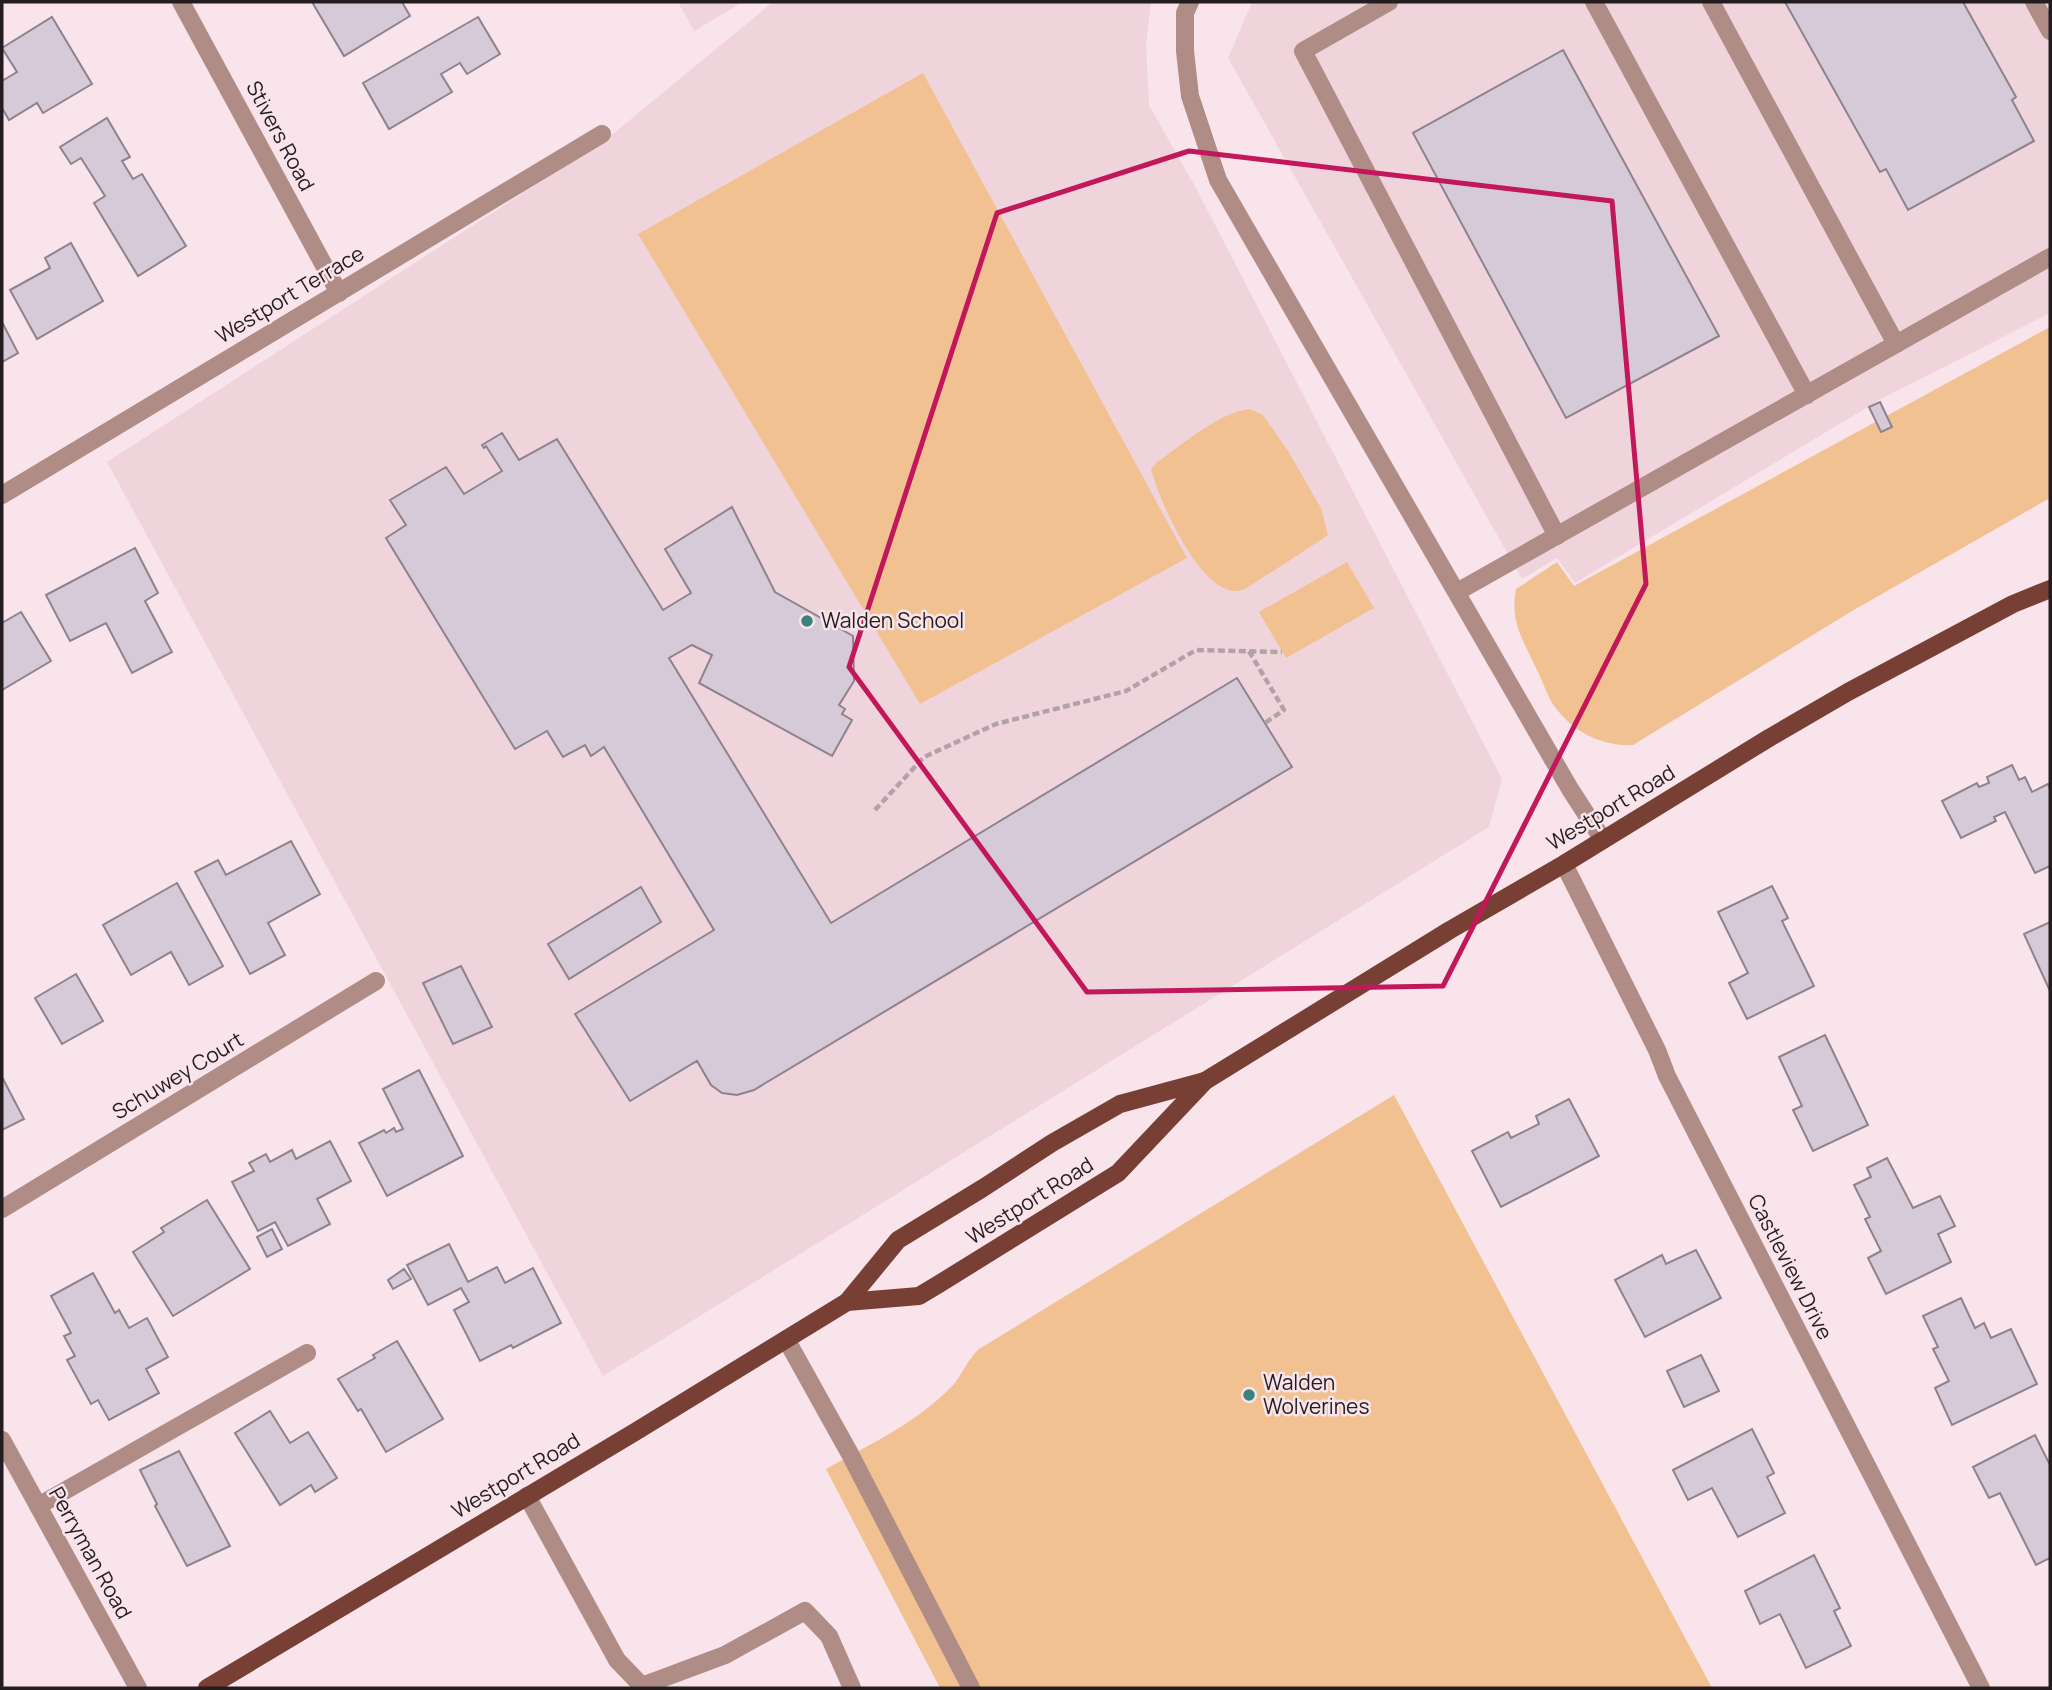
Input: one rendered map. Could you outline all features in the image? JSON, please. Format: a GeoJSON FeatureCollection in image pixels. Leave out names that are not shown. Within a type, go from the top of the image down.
{"type":"FeatureCollection","features":[{"type":"Feature","properties":{"kind":"main road","name":"Westport Road"},"geometry":{"type":"LineString","coordinates":[[847,1302],[919,1296],[1118,1173],[1205,1081],[1450,930],[1849,692],[2013,604],[2050,589]]}},
{"type":"Feature","properties":{"kind":"main road","name":"Westport Road"},"geometry":{"type":"LineString","coordinates":[[207,1688],[847,1302],[898,1240],[1052,1143],[1120,1104],[1205,1081]]}},
{"type":"Feature","properties":{"kind":"street","name":"Stivers Road"},"geometry":{"type":"LineString","coordinates":[[181,2],[339,293]]}},
{"type":"Feature","properties":{"kind":"street"},"geometry":{"type":"LineString","coordinates":[[1190,2],[1185,13],[1185,51],[1190,96],[1218,180],[1570,789],[1603,840]]}},
{"type":"Feature","properties":{"kind":"street"},"geometry":{"type":"LineString","coordinates":[[1389,2],[1303,51],[1557,536]]}},
{"type":"Feature","properties":{"kind":"street"},"geometry":{"type":"LineString","coordinates":[[1594,2],[1807,395]]}},
{"type":"Feature","properties":{"kind":"street"},"geometry":{"type":"LineString","coordinates":[[1711,2],[1896,344]]}},
{"type":"Feature","properties":{"kind":"street"},"geometry":{"type":"LineString","coordinates":[[2034,2],[2050,31]]}},
{"type":"Feature","properties":{"kind":"street","name":"Westport Terrace"},"geometry":{"type":"LineString","coordinates":[[2,495],[602,134]]}},
{"type":"Feature","properties":{"kind":"street"},"geometry":{"type":"LineString","coordinates":[[1457,592],[2050,257]]}},
{"type":"Feature","properties":{"kind":"street","name":"Castleview Drive"},"geometry":{"type":"LineString","coordinates":[[1564,864],[1657,1050],[1667,1076],[1981,1688]]}},
{"type":"Feature","properties":{"kind":"street","name":"Schuwey Court"},"geometry":{"type":"LineString","coordinates":[[2,1209],[376,981]]}},
{"type":"Feature","properties":{"kind":"street"},"geometry":{"type":"LineString","coordinates":[[786,1339],[850,1454],[971,1688]]}},
{"type":"Feature","properties":{"kind":"street"},"geometry":{"type":"LineString","coordinates":[[38,1506],[307,1353]]}},
{"type":"Feature","properties":{"kind":"street","name":"Perryman Road"},"geometry":{"type":"LineString","coordinates":[[2,1440],[138,1688]]}},
{"type":"Feature","properties":{"kind":"street"},"geometry":{"type":"LineString","coordinates":[[527,1496],[617,1660],[640,1687],[725,1655],[804,1611],[829,1636],[852,1688]]}},
{"type":"Feature","properties":{"kind":"path"},"geometry":{"type":"LineString","coordinates":[[876,810],[924,757],[996,724],[1126,691],[1196,650],[1282,652]]}},
{"type":"Feature","properties":{"kind":"path"},"geometry":{"type":"LineString","coordinates":[[1249,651],[1284,710],[1265,723]]}},
{"type":"Feature","properties":{"kind":"highlighted area"},"geometry":{"type":"Polygon","coordinates":[[[1189,151],[1612,201],[1646,584],[1443,986],[1087,992],[849,667],[997,213],[1189,151]]]}},
{"type":"Feature","properties":{"kind":"shaded area"},"geometry":{"type":"Polygon","coordinates":[[[678,2],[743,2],[694,31],[678,2]]]}},
{"type":"Feature","properties":{"kind":"shaded area","name":"Walden School"},"geometry":{"type":"Polygon","coordinates":[[[773,2],[1151,2],[1146,45],[1149,105],[1196,188],[1502,779],[1489,827],[603,1376],[107,462],[608,138],[773,2]]]}},
{"type":"Feature","properties":{"kind":"shaded area"},"geometry":{"type":"Polygon","coordinates":[[[1252,2],[2050,2],[2050,313],[1881,399],[1575,583],[1557,558],[1522,579],[1228,58],[1252,2]]]}},
{"type":"Feature","properties":{"kind":"shaded area"},"geometry":{"type":"Polygon","coordinates":[[[923,73],[1187,558],[920,704],[638,234],[923,73]]]}},
{"type":"Feature","properties":{"kind":"shaded area"},"geometry":{"type":"Polygon","coordinates":[[[2050,327],[2050,498],[1852,611],[1633,745],[1597,739],[1576,728],[1558,711],[1518,629],[1516,589],[1557,562],[1574,586],[2050,327]]]}},
{"type":"Feature","properties":{"kind":"shaded area"},"geometry":{"type":"Polygon","coordinates":[[[1250,409],[1263,415],[1288,451],[1321,508],[1328,535],[1248,587],[1242,590],[1227,589],[1212,580],[1184,545],[1163,502],[1151,469],[1213,423],[1238,411],[1250,409]]]}},
{"type":"Feature","properties":{"kind":"shaded area"},"geometry":{"type":"Polygon","coordinates":[[[1347,562],[1374,608],[1286,658],[1259,612],[1347,562]]]}},
{"type":"Feature","properties":{"kind":"shaded area","name":"Walden Wolverines"},"geometry":{"type":"Polygon","coordinates":[[[1394,1095],[1712,1688],[940,1688],[826,1469],[926,1410],[954,1384],[979,1349],[1394,1095]]]}},
{"type":"Feature","properties":{"kind":"building"},"geometry":{"type":"Polygon","coordinates":[[[312,2],[402,2],[410,16],[344,56],[312,2]]]}},
{"type":"Feature","properties":{"kind":"building"},"geometry":{"type":"Polygon","coordinates":[[[1785,2],[1963,2],[2016,97],[2012,100],[2034,141],[1908,210],[1886,169],[1880,172],[1785,2]]]}},
{"type":"Feature","properties":{"kind":"building"},"geometry":{"type":"Polygon","coordinates":[[[52,17],[92,84],[43,113],[37,103],[9,120],[2,108],[2,81],[17,72],[2,48],[52,17]]]}},
{"type":"Feature","properties":{"kind":"building"},"geometry":{"type":"Polygon","coordinates":[[[478,17],[500,54],[467,74],[460,63],[441,74],[452,92],[389,129],[363,83],[478,17]]]}},
{"type":"Feature","properties":{"kind":"building"},"geometry":{"type":"Polygon","coordinates":[[[1563,50],[1719,336],[1566,418],[1413,133],[1563,50]]]}},
{"type":"Feature","properties":{"kind":"building"},"geometry":{"type":"Polygon","coordinates":[[[107,118],[130,157],[122,161],[133,179],[142,174],[186,246],[138,276],[94,203],[105,196],[81,158],[71,164],[60,147],[107,118]]]}},
{"type":"Feature","properties":{"kind":"building"},"geometry":{"type":"Polygon","coordinates":[[[71,243],[103,301],[37,339],[10,290],[50,268],[45,258],[71,243]]]}},
{"type":"Feature","properties":{"kind":"building"},"geometry":{"type":"Polygon","coordinates":[[[2,322],[18,353],[2,362],[2,322]]]}},
{"type":"Feature","properties":{"kind":"building"},"geometry":{"type":"Polygon","coordinates":[[[1880,402],[1892,427],[1881,432],[1869,407],[1880,402]]]}},
{"type":"Feature","properties":{"kind":"building","name":"Walden School"},"geometry":{"type":"Polygon","coordinates":[[[502,433],[519,460],[557,439],[663,610],[691,593],[665,549],[732,507],[775,592],[853,636],[854,681],[839,705],[845,709],[842,714],[852,720],[832,756],[699,683],[712,655],[692,645],[669,658],[831,923],[1237,678],[1292,767],[754,1090],[737,1095],[722,1093],[711,1085],[697,1061],[630,1101],[575,1014],[714,930],[604,747],[591,756],[585,745],[563,757],[547,731],[515,749],[386,538],[406,525],[390,500],[446,467],[464,494],[502,471],[486,446],[484,448],[482,445],[502,433]]]}},
{"type":"Feature","properties":{"kind":"building"},"geometry":{"type":"Polygon","coordinates":[[[135,548],[158,593],[145,601],[172,652],[132,673],[106,623],[70,641],[46,595],[135,548]]]}},
{"type":"Feature","properties":{"kind":"building"},"geometry":{"type":"Polygon","coordinates":[[[21,612],[51,661],[2,690],[2,623],[21,612]]]}},
{"type":"Feature","properties":{"kind":"building"},"geometry":{"type":"Polygon","coordinates":[[[2012,765],[2019,780],[2025,777],[2032,792],[2048,784],[2050,789],[2050,866],[2035,873],[2005,812],[1994,817],[1996,821],[1961,838],[1942,801],[1977,783],[1979,787],[1989,783],[1987,777],[2012,765]]]}},
{"type":"Feature","properties":{"kind":"building"},"geometry":{"type":"Polygon","coordinates":[[[291,841],[320,894],[268,923],[285,955],[250,974],[195,872],[218,860],[226,875],[291,841]]]}},
{"type":"Feature","properties":{"kind":"building"},"geometry":{"type":"Polygon","coordinates":[[[177,883],[223,966],[189,985],[171,952],[131,975],[103,925],[177,883]]]}},
{"type":"Feature","properties":{"kind":"building"},"geometry":{"type":"Polygon","coordinates":[[[1772,886],[1788,918],[1782,921],[1814,986],[1747,1019],[1729,983],[1748,973],[1718,912],[1772,886]]]}},
{"type":"Feature","properties":{"kind":"building"},"geometry":{"type":"Polygon","coordinates":[[[641,887],[661,922],[569,979],[548,944],[641,887]]]}},
{"type":"Feature","properties":{"kind":"building"},"geometry":{"type":"Polygon","coordinates":[[[2050,922],[2050,991],[2024,934],[2050,922]]]}},
{"type":"Feature","properties":{"kind":"building"},"geometry":{"type":"Polygon","coordinates":[[[461,966],[492,1027],[453,1044],[423,983],[461,966]]]}},
{"type":"Feature","properties":{"kind":"building"},"geometry":{"type":"Polygon","coordinates":[[[76,974],[103,1021],[62,1044],[35,998],[76,974]]]}},
{"type":"Feature","properties":{"kind":"building"},"geometry":{"type":"Polygon","coordinates":[[[1825,1035],[1868,1125],[1813,1151],[1793,1110],[1802,1106],[1779,1057],[1825,1035]]]}},
{"type":"Feature","properties":{"kind":"building"},"geometry":{"type":"Polygon","coordinates":[[[419,1070],[463,1156],[387,1196],[359,1143],[384,1130],[386,1133],[394,1128],[396,1132],[403,1129],[383,1089],[419,1070]]]}},
{"type":"Feature","properties":{"kind":"building"},"geometry":{"type":"Polygon","coordinates":[[[2,1077],[24,1119],[2,1130],[2,1077]]]}},
{"type":"Feature","properties":{"kind":"building"},"geometry":{"type":"Polygon","coordinates":[[[1569,1099],[1599,1156],[1501,1207],[1472,1151],[1508,1132],[1511,1138],[1539,1124],[1536,1116],[1569,1099]]]}},
{"type":"Feature","properties":{"kind":"building"},"geometry":{"type":"Polygon","coordinates":[[[330,1141],[351,1181],[317,1199],[330,1224],[288,1246],[275,1222],[258,1231],[232,1182],[254,1171],[249,1163],[266,1154],[270,1162],[292,1150],[296,1159],[330,1141]]]}},
{"type":"Feature","properties":{"kind":"building"},"geometry":{"type":"Polygon","coordinates":[[[1887,1158],[1913,1208],[1940,1196],[1955,1226],[1938,1234],[1951,1262],[1886,1294],[1868,1258],[1881,1251],[1865,1219],[1870,1217],[1854,1185],[1871,1177],[1867,1168],[1887,1158]]]}},
{"type":"Feature","properties":{"kind":"building"},"geometry":{"type":"Polygon","coordinates":[[[207,1200],[250,1269],[173,1316],[133,1252],[164,1232],[161,1228],[207,1200]]]}},
{"type":"Feature","properties":{"kind":"building"},"geometry":{"type":"Polygon","coordinates":[[[272,1229],[282,1249],[267,1257],[257,1237],[272,1229]]]}},
{"type":"Feature","properties":{"kind":"building"},"geometry":{"type":"Polygon","coordinates":[[[449,1244],[468,1282],[497,1267],[505,1283],[533,1268],[561,1323],[513,1348],[511,1345],[480,1361],[454,1310],[469,1302],[461,1288],[428,1305],[407,1265],[449,1244]]]}},
{"type":"Feature","properties":{"kind":"building"},"geometry":{"type":"Polygon","coordinates":[[[1696,1250],[1721,1298],[1645,1337],[1615,1280],[1662,1255],[1666,1264],[1696,1250]]]}},
{"type":"Feature","properties":{"kind":"building"},"geometry":{"type":"Polygon","coordinates":[[[404,1269],[411,1279],[393,1289],[388,1280],[404,1269]]]}},
{"type":"Feature","properties":{"kind":"building"},"geometry":{"type":"Polygon","coordinates":[[[93,1273],[115,1313],[119,1310],[129,1328],[147,1318],[168,1357],[146,1369],[159,1393],[109,1420],[98,1400],[91,1404],[67,1360],[75,1356],[64,1336],[71,1333],[51,1296],[93,1273]]]}},
{"type":"Feature","properties":{"kind":"building"},"geometry":{"type":"Polygon","coordinates":[[[1961,1298],[1975,1328],[1984,1323],[1991,1338],[2011,1329],[2037,1384],[1952,1425],[1935,1388],[1949,1381],[1933,1349],[1938,1347],[1923,1316],[1961,1298]]]}},
{"type":"Feature","properties":{"kind":"building"},"geometry":{"type":"Polygon","coordinates":[[[397,1341],[443,1419],[386,1452],[361,1409],[358,1411],[338,1379],[375,1358],[373,1355],[397,1341]]]}},
{"type":"Feature","properties":{"kind":"building"},"geometry":{"type":"Polygon","coordinates":[[[1701,1355],[1719,1391],[1684,1407],[1667,1371],[1701,1355]]]}},
{"type":"Feature","properties":{"kind":"building"},"geometry":{"type":"Polygon","coordinates":[[[270,1411],[290,1443],[308,1432],[337,1478],[315,1492],[311,1485],[280,1505],[235,1433],[270,1411]]]}},
{"type":"Feature","properties":{"kind":"building"},"geometry":{"type":"Polygon","coordinates":[[[1752,1429],[1774,1473],[1767,1477],[1785,1513],[1738,1537],[1712,1488],[1688,1500],[1673,1470],[1752,1429]]]}},
{"type":"Feature","properties":{"kind":"building"},"geometry":{"type":"Polygon","coordinates":[[[2035,1435],[2050,1465],[2050,1558],[2036,1565],[2000,1493],[1989,1498],[1973,1467],[2035,1435]]]}},
{"type":"Feature","properties":{"kind":"building"},"geometry":{"type":"Polygon","coordinates":[[[179,1451],[230,1546],[187,1566],[155,1506],[157,1504],[140,1470],[179,1451]]]}},
{"type":"Feature","properties":{"kind":"building"},"geometry":{"type":"Polygon","coordinates":[[[1814,1555],[1840,1608],[1834,1611],[1851,1646],[1806,1668],[1780,1614],[1760,1624],[1745,1591],[1814,1555]]]}},
{"type":"Feature","properties":{"kind":"place","name":"Walden School"},"geometry":{"type":"Point","coordinates":[807,621]}},
{"type":"Feature","properties":{"kind":"place","name":"Walden Wolverines"},"geometry":{"type":"Point","coordinates":[1249,1395]}}]}
